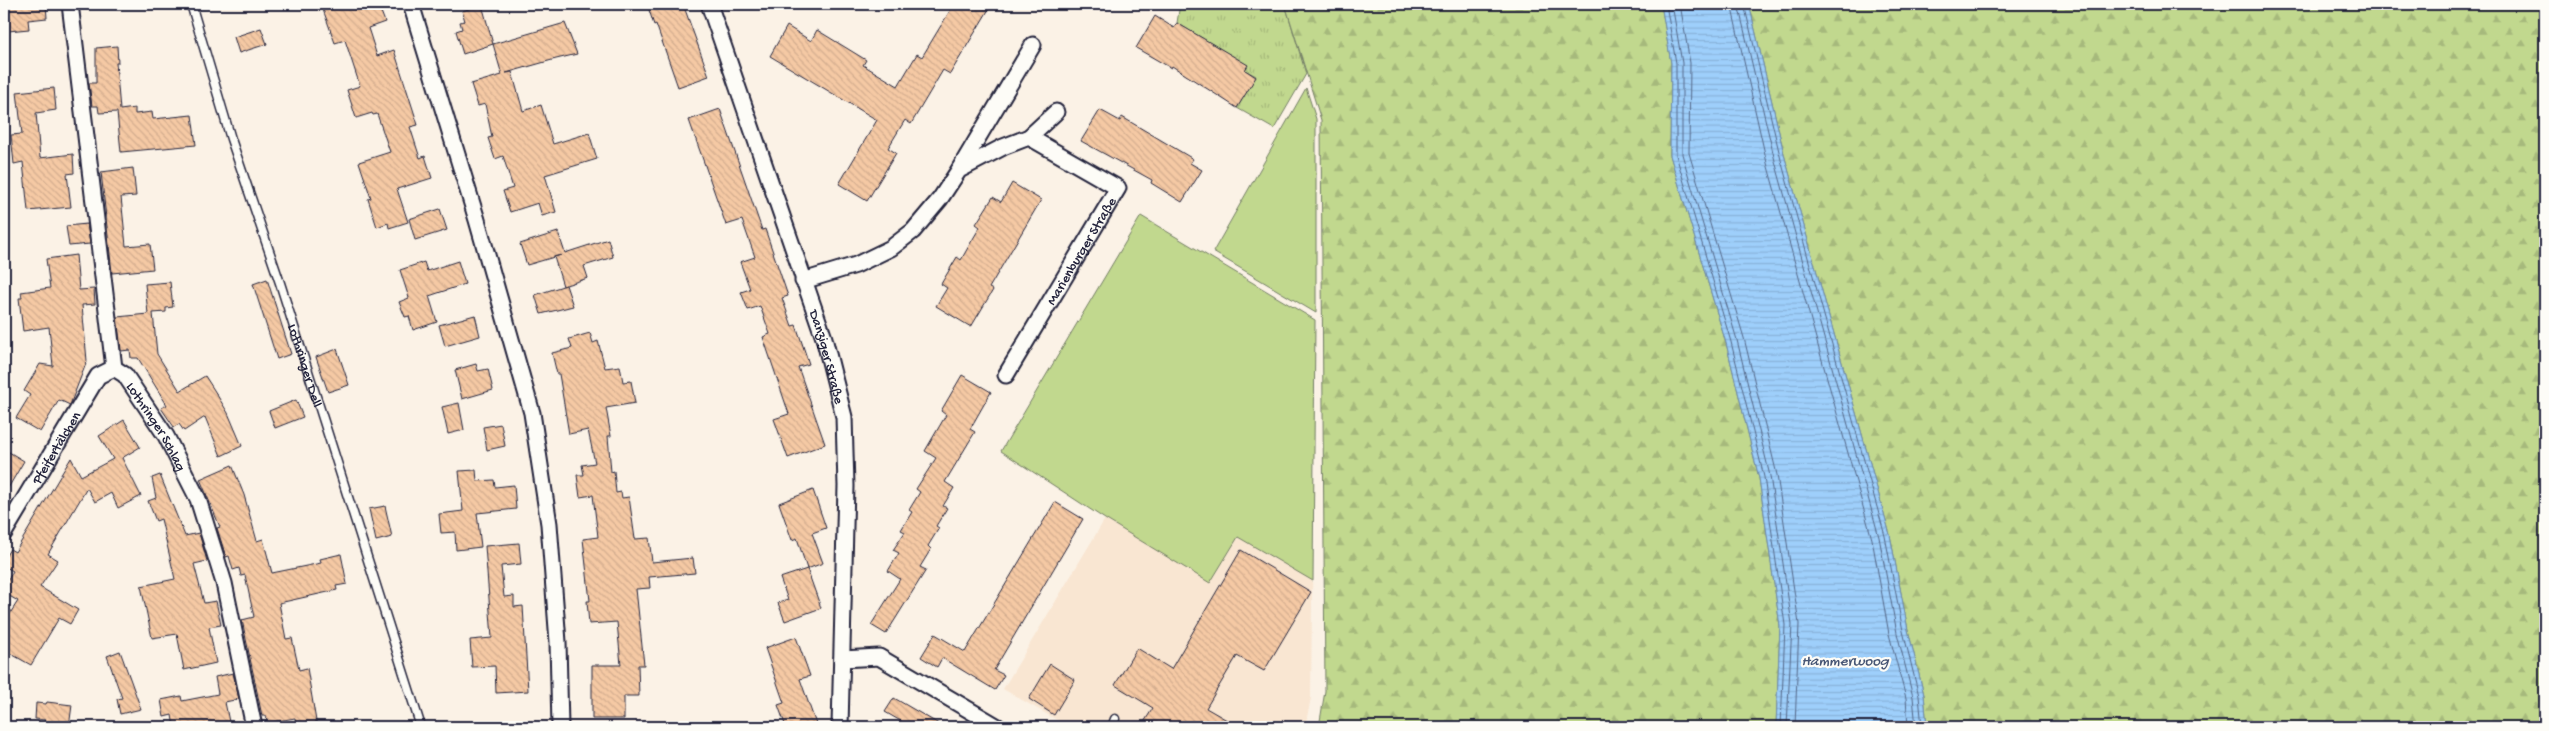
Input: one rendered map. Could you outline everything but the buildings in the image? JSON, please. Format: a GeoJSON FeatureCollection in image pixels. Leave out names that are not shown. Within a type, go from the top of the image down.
{"type":"FeatureCollection","features":[{"type":"Feature","properties":{"kind":"street"},"geometry":{"type":"LineString","coordinates":[[70,4],[114,368]]}},
{"type":"Feature","properties":{"kind":"street"},"geometry":{"type":"LineString","coordinates":[[411,4],[474,210],[532,413],[549,524],[558,642],[560,727]]}},
{"type":"Feature","properties":{"kind":"street","name":"Danziger Straße"},"geometry":{"type":"LineString","coordinates":[[709,4],[824,338],[836,378],[844,417],[846,486],[840,727]]}},
{"type":"Feature","properties":{"kind":"street"},"geometry":{"type":"LineString","coordinates":[[803,281],[856,265],[891,248],[913,232],[940,199],[959,170],[1033,45]]}},
{"type":"Feature","properties":{"kind":"street"},"geometry":{"type":"LineString","coordinates":[[959,170],[1003,147],[1029,137],[1056,112]]}},
{"type":"Feature","properties":{"kind":"street","name":"Marienburger Straße"},"geometry":{"type":"LineString","coordinates":[[1006,375],[1118,188],[1029,137]]}},
{"type":"Feature","properties":{"kind":"street","name":"Pfeifertälchen"},"geometry":{"type":"LineString","coordinates":[[4,533],[98,376],[114,368]]}},
{"type":"Feature","properties":{"kind":"street","name":"Lothringer Schlag"},"geometry":{"type":"LineString","coordinates":[[114,368],[125,376],[166,436],[198,499],[224,583],[254,727]]}},
{"type":"Feature","properties":{"kind":"street"},"geometry":{"type":"LineString","coordinates":[[842,659],[879,657],[998,727]]}},
{"type":"Feature","properties":{"kind":"lane","name":"Lothringer Dell"},"geometry":{"type":"LineString","coordinates":[[190,4],[231,139],[291,319],[421,727]]}},
{"type":"Feature","properties":{"kind":"lane"},"geometry":{"type":"LineString","coordinates":[[1112,727],[1115,719]]}},
{"type":"Feature","properties":{"kind":"shaded area"},"geometry":{"type":"Polygon","coordinates":[[[1141,216],[1315,320],[1311,698],[1305,727],[1069,727],[1003,689],[1105,519],[1001,451],[1141,216]]]}},
{"type":"Feature","properties":{"kind":"green space"},"geometry":{"type":"Polygon","coordinates":[[[1180,4],[1285,4],[1306,74],[1274,129],[1237,108],[1256,76],[1245,70],[1247,65],[1177,23],[1180,4]]]}},
{"type":"Feature","properties":{"kind":"green space"},"geometry":{"type":"Polygon","coordinates":[[[1285,4],[1661,4],[1671,63],[1670,155],[1726,343],[1759,478],[1780,626],[1776,727],[1319,727],[1325,691],[1321,120],[1285,4]]]}},
{"type":"Feature","properties":{"kind":"green space"},"geometry":{"type":"Polygon","coordinates":[[[1749,4],[2545,4],[2545,727],[1927,727],[1924,695],[1908,630],[1890,535],[1785,158],[1749,4]]]}},
{"type":"Feature","properties":{"kind":"green space"},"geometry":{"type":"Polygon","coordinates":[[[1306,88],[1316,119],[1316,313],[1213,252],[1306,88]]]}},
{"type":"Feature","properties":{"kind":"green space"},"geometry":{"type":"Polygon","coordinates":[[[1141,216],[1315,320],[1313,581],[1238,537],[1210,583],[1105,519],[1001,451],[1141,216]]]}},
{"type":"Feature","properties":{"kind":"water","name":"Hammerwoog"},"geometry":{"type":"Polygon","coordinates":[[[1661,4],[1749,4],[1785,158],[1890,535],[1908,630],[1924,695],[1927,727],[1776,727],[1780,626],[1759,478],[1726,343],[1670,155],[1671,63],[1661,4]]]}}]}
